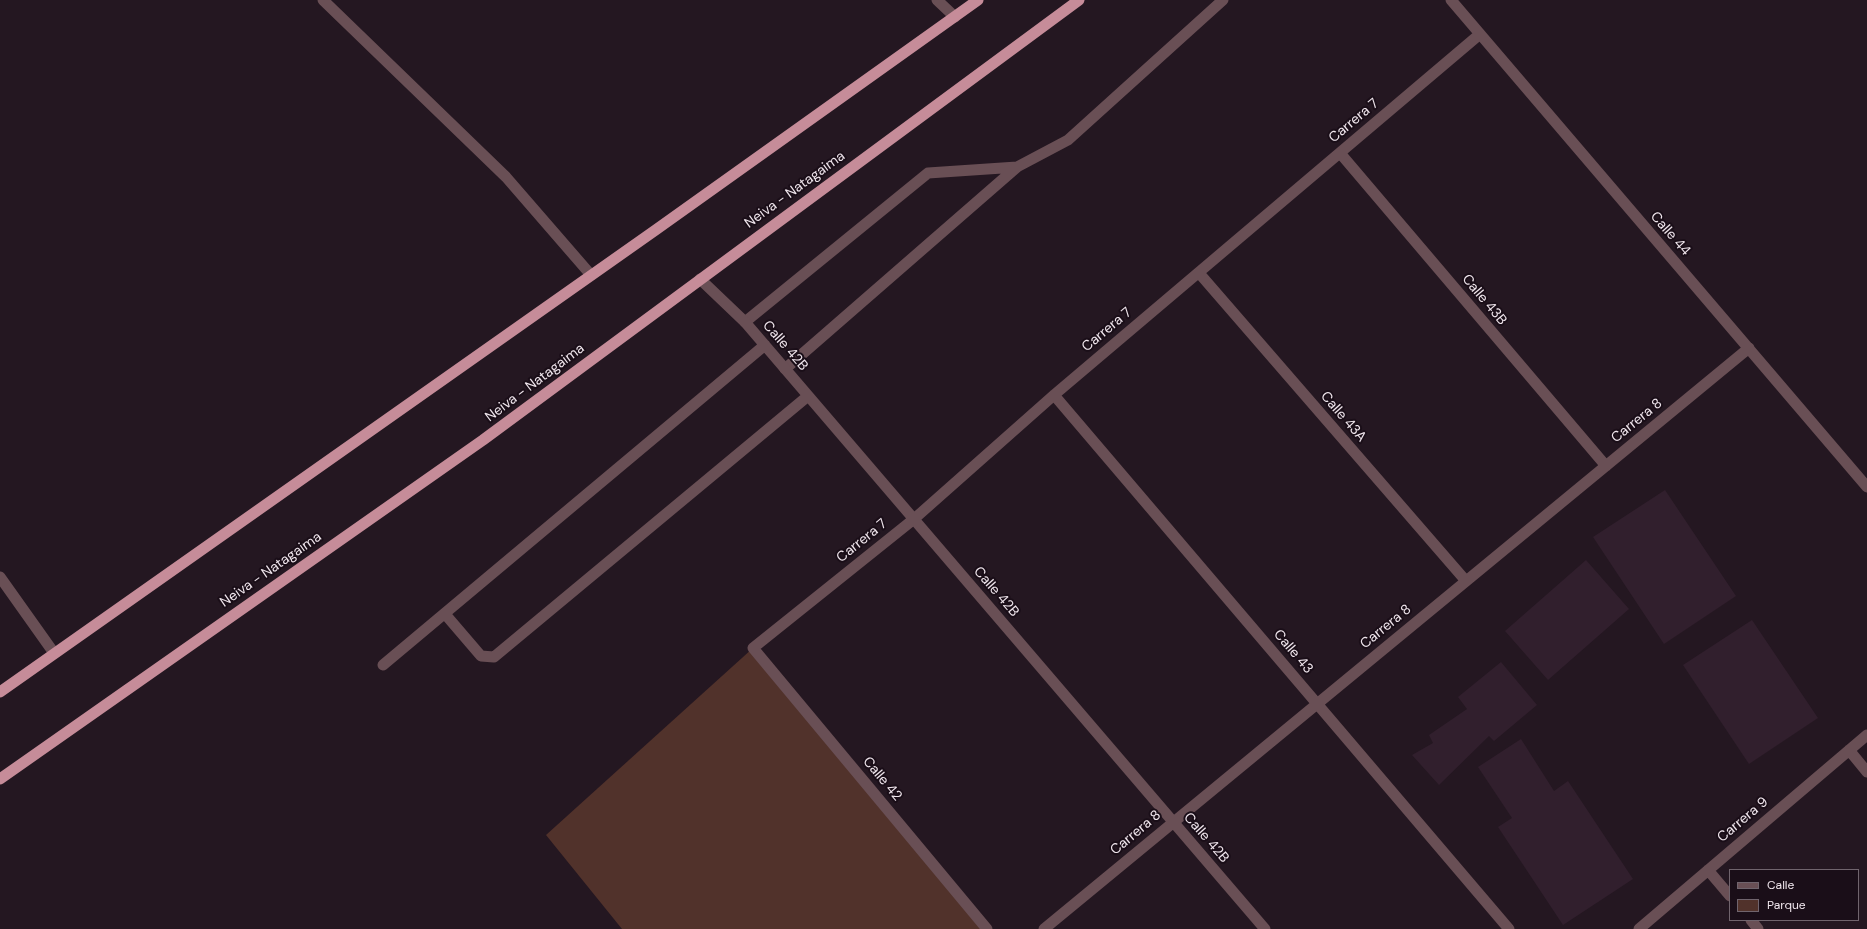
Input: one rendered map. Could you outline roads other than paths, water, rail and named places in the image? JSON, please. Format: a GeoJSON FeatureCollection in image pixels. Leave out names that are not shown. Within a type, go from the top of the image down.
{"type":"FeatureCollection","features":[{"type":"Feature","properties":{"kind":"highway"},"geometry":{"type":"LineString","coordinates":[[0,692],[978,0]]}},
{"type":"Feature","properties":{"kind":"highway","name":"Neiva - Natagaima"},"geometry":{"type":"LineString","coordinates":[[0,779],[483,440],[1079,0]]}},
{"type":"Feature","properties":{"kind":"street"},"geometry":{"type":"LineString","coordinates":[[323,0],[506,176],[591,275]]}},
{"type":"Feature","properties":{"kind":"street"},"geometry":{"type":"LineString","coordinates":[[937,0],[954,17]]}},
{"type":"Feature","properties":{"kind":"street"},"geometry":{"type":"LineString","coordinates":[[785,369],[1017,168],[1068,140],[1223,0]]}},
{"type":"Feature","properties":{"kind":"street","name":"Calle 44"},"geometry":{"type":"LineString","coordinates":[[1451,0],[1867,487]]}},
{"type":"Feature","properties":{"kind":"street","name":"Carrera 7"},"geometry":{"type":"LineString","coordinates":[[753,648],[914,519],[1054,395],[1480,34]]}},
{"type":"Feature","properties":{"kind":"street","name":"Calle 43B"},"geometry":{"type":"LineString","coordinates":[[1340,153],[1606,466]]}},
{"type":"Feature","properties":{"kind":"street"},"geometry":{"type":"LineString","coordinates":[[745,322],[928,173],[1017,168]]}},
{"type":"Feature","properties":{"kind":"street","name":"Calle 43A"},"geometry":{"type":"LineString","coordinates":[[1199,273],[1466,581]]}},
{"type":"Feature","properties":{"kind":"street","name":"Calle 42B"},"geometry":{"type":"LineString","coordinates":[[700,279],[745,322],[765,345],[1265,929]]}},
{"type":"Feature","properties":{"kind":"street"},"geometry":{"type":"LineString","coordinates":[[383,665],[765,345]]}},
{"type":"Feature","properties":{"kind":"street","name":"Carrera 8"},"geometry":{"type":"LineString","coordinates":[[1044,929],[1749,348]]}},
{"type":"Feature","properties":{"kind":"street","name":"Calle 43"},"geometry":{"type":"LineString","coordinates":[[1054,395],[1510,929]]}},
{"type":"Feature","properties":{"kind":"street"},"geometry":{"type":"LineString","coordinates":[[445,614],[481,656],[494,657],[808,396]]}},
{"type":"Feature","properties":{"kind":"street"},"geometry":{"type":"LineString","coordinates":[[0,577],[54,653]]}},
{"type":"Feature","properties":{"kind":"street","name":"Calle 42"},"geometry":{"type":"LineString","coordinates":[[753,648],[987,929]]}},
{"type":"Feature","properties":{"kind":"street","name":"Carrera 9"},"geometry":{"type":"LineString","coordinates":[[1639,929],[1867,734]]}},
{"type":"Feature","properties":{"kind":"street"},"geometry":{"type":"LineString","coordinates":[[1849,750],[1867,772]]}},
{"type":"Feature","properties":{"kind":"street"},"geometry":{"type":"LineString","coordinates":[[1708,870],[1729,895]]}},
{"type":"Feature","properties":{"kind":"street"},"geometry":{"type":"LineString","coordinates":[[1752,921],[1758,929]]}}]}
